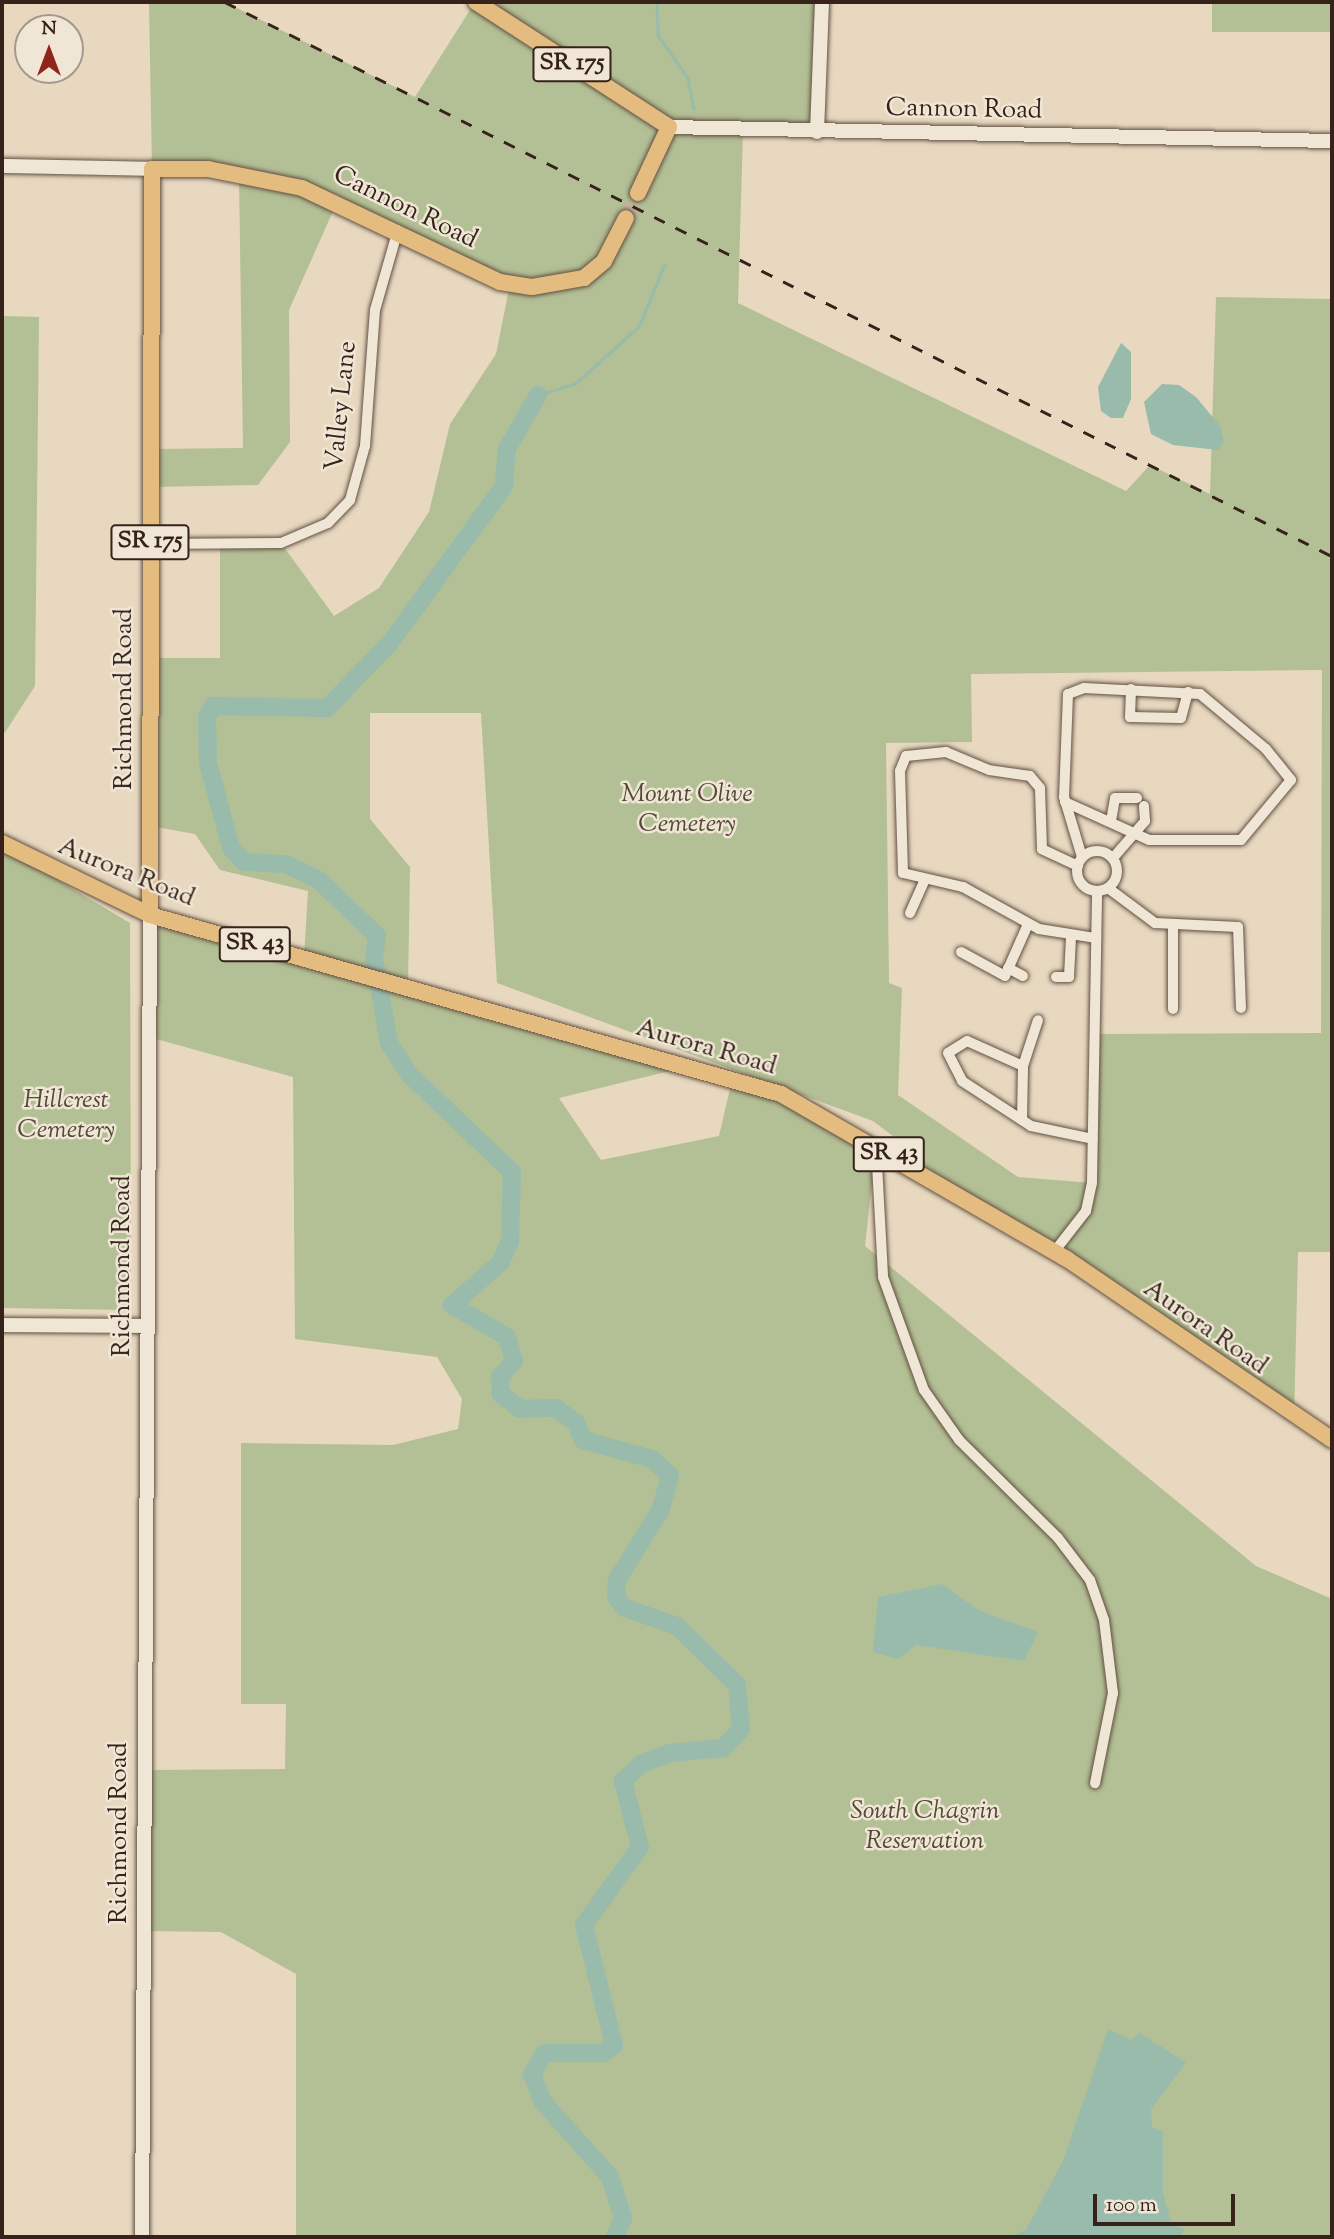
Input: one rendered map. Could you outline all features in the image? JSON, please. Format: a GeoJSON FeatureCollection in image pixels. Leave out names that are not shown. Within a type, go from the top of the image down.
{"type":"FeatureCollection","features":[{"type":"Feature","properties":{"kind":"main road","name":"SR 175"},"geometry":{"type":"LineString","coordinates":[[476,2],[668,127]]}},
{"type":"Feature","properties":{"kind":"main road"},"geometry":{"type":"LineString","coordinates":[[638,193],[668,127]]}},
{"type":"Feature","properties":{"kind":"main road","name":"Cannon Road"},"geometry":{"type":"LineString","coordinates":[[152,169],[265,178],[338,200],[500,282],[560,287],[604,261],[626,218]]}},
{"type":"Feature","properties":{"kind":"main road","name":"Richmond Road"},"geometry":{"type":"LineString","coordinates":[[150,915],[152,169]]}},
{"type":"Feature","properties":{"kind":"main road","name":"Aurora Road"},"geometry":{"type":"LineString","coordinates":[[2,844],[150,915],[392,981],[781,1094],[876,1146],[1054,1252],[1332,1440]]}},
{"type":"Feature","properties":{"kind":"street"},"geometry":{"type":"LineString","coordinates":[[817,132],[822,2]]}},
{"type":"Feature","properties":{"kind":"street","name":"Cannon Road"},"geometry":{"type":"LineString","coordinates":[[668,127],[1332,141]]}},
{"type":"Feature","properties":{"kind":"street","name":"Cannon Road"},"geometry":{"type":"LineString","coordinates":[[2,166],[152,169]]}},
{"type":"Feature","properties":{"kind":"street","name":"Valley Lane"},"geometry":{"type":"LineString","coordinates":[[150,544],[281,543],[328,523],[350,500],[365,446],[376,310],[398,230]]}},
{"type":"Feature","properties":{"kind":"street"},"geometry":{"type":"LineString","coordinates":[[1131,689],[1130,717],[1181,718],[1188,692]]}},
{"type":"Feature","properties":{"kind":"street"},"geometry":{"type":"LineString","coordinates":[[1065,802],[1135,834],[1241,840],[1291,780],[1224,712],[1188,692],[1131,689],[1068,694],[1065,802],[1080,862],[1081,883],[1097,891],[1108,888],[1118,874],[1113,858],[1098,850],[1080,862]]}},
{"type":"Feature","properties":{"kind":"street"},"geometry":{"type":"LineString","coordinates":[[1080,862],[1042,849],[1040,788],[1030,776],[989,770],[946,752],[911,752],[900,771],[900,863],[908,877],[923,882],[963,887],[1028,924],[1071,937],[1096,938]]}},
{"type":"Feature","properties":{"kind":"street"},"geometry":{"type":"LineString","coordinates":[[1111,821],[1115,798],[1141,802],[1145,821],[1113,858]]}},
{"type":"Feature","properties":{"kind":"street"},"geometry":{"type":"LineString","coordinates":[[910,913],[923,882]]}},
{"type":"Feature","properties":{"kind":"street"},"geometry":{"type":"LineString","coordinates":[[1108,888],[1147,919],[1173,926],[1238,927],[1241,1009]]}},
{"type":"Feature","properties":{"kind":"street"},"geometry":{"type":"LineString","coordinates":[[1054,1252],[1086,1211],[1093,1139],[1097,891]]}},
{"type":"Feature","properties":{"kind":"street","name":"Richmond Road"},"geometry":{"type":"LineString","coordinates":[[142,2237],[150,915]]}},
{"type":"Feature","properties":{"kind":"street"},"geometry":{"type":"LineString","coordinates":[[961,952],[1005,976],[1028,924]]}},
{"type":"Feature","properties":{"kind":"street"},"geometry":{"type":"LineString","coordinates":[[1173,926],[1173,1009]]}},
{"type":"Feature","properties":{"kind":"street"},"geometry":{"type":"LineString","coordinates":[[1056,977],[1069,977],[1071,937]]}},
{"type":"Feature","properties":{"kind":"street"},"geometry":{"type":"LineString","coordinates":[[1008,968],[1023,976]]}},
{"type":"Feature","properties":{"kind":"street"},"geometry":{"type":"LineString","coordinates":[[1022,1120],[1023,1066],[1038,1020]]}},
{"type":"Feature","properties":{"kind":"street"},"geometry":{"type":"LineString","coordinates":[[1023,1066],[967,1041],[948,1053],[962,1081],[1022,1120],[1039,1130],[1093,1139]]}},
{"type":"Feature","properties":{"kind":"street"},"geometry":{"type":"LineString","coordinates":[[876,1146],[883,1277],[924,1390],[958,1440],[1058,1538],[1090,1580],[1104,1620],[1113,1693],[1095,1783]]}},
{"type":"Feature","properties":{"kind":"street"},"geometry":{"type":"LineString","coordinates":[[2,1325],[147,1326]]}},
{"type":"Feature","properties":{"kind":"green space"},"geometry":{"type":"Polygon","coordinates":[[[149,2],[225,2],[415,97],[475,2],[822,2],[817,132],[743,132],[738,303],[1126,491],[1150,465],[1210,494],[1216,297],[1332,299],[1332,1252],[1298,1252],[1294,1419],[1067,1260],[896,1158],[897,1139],[873,1121],[497,983],[481,713],[370,713],[370,819],[410,867],[408,986],[686,1067],[559,1098],[601,1160],[719,1136],[732,1080],[876,1146],[865,1246],[1256,1566],[1332,1599],[1332,2237],[296,2237],[296,1974],[221,1932],[144,1931],[145,1770],[285,1769],[286,1704],[241,1704],[241,1443],[393,1445],[458,1429],[462,1399],[437,1357],[295,1339],[293,1077],[149,1037],[150,915],[304,957],[308,891],[220,870],[195,834],[150,826],[150,658],[220,658],[220,544],[281,543],[334,616],[379,588],[429,512],[450,424],[496,354],[510,284],[338,200],[289,310],[290,442],[258,485],[150,487],[154,449],[243,448],[239,174],[152,169],[149,2]],[[1322,670],[971,674],[972,742],[886,743],[889,983],[902,988],[898,1095],[1018,1177],[1092,1183],[1095,1034],[1321,1033],[1322,670]]]}},
{"type":"Feature","properties":{"kind":"green space"},"geometry":{"type":"Polygon","coordinates":[[[1212,2],[1332,2],[1332,32],[1212,32],[1212,2]]]}},
{"type":"Feature","properties":{"kind":"green space"},"geometry":{"type":"Polygon","coordinates":[[[2,316],[39,317],[35,686],[2,737],[2,316]]]}},
{"type":"Feature","properties":{"kind":"green space","name":"Hillcrest Cemetery"},"geometry":{"type":"Polygon","coordinates":[[[2,847],[130,923],[131,1310],[2,1308],[2,847]]]}},
{"type":"Feature","properties":{"kind":"shaded area"},"geometry":{"type":"Polygon","coordinates":[[[1121,343],[1131,352],[1131,399],[1123,418],[1111,418],[1101,411],[1098,387],[1121,343]]]}},
{"type":"Feature","properties":{"kind":"shaded area"},"geometry":{"type":"Polygon","coordinates":[[[1162,384],[1179,385],[1196,397],[1220,426],[1224,441],[1218,450],[1173,445],[1151,434],[1144,402],[1162,384]]]}},
{"type":"Feature","properties":{"kind":"shaded area"},"geometry":{"type":"Polygon","coordinates":[[[942,1584],[980,1611],[1038,1632],[1024,1661],[916,1645],[898,1659],[873,1652],[878,1597],[942,1584]]]}},
{"type":"Feature","properties":{"kind":"shaded area"},"geometry":{"type":"Polygon","coordinates":[[[1108,2029],[1131,2040],[1140,2033],[1186,2063],[1151,2109],[1152,2127],[1163,2131],[1163,2194],[1172,2226],[1185,2229],[1180,2237],[1008,2237],[1026,2230],[1063,2161],[1108,2029]]]}},
{"type":"Feature","properties":{"kind":"waterway"},"geometry":{"type":"LineString","coordinates":[[657,2],[658,35],[688,78],[694,108]]}},
{"type":"Feature","properties":{"kind":"waterway"},"geometry":{"type":"LineString","coordinates":[[538,395],[575,384],[639,326],[664,265]]}},
{"type":"Feature","properties":{"kind":"waterway"},"geometry":{"type":"LineString","coordinates":[[538,395],[507,449],[504,486],[389,644],[327,708],[213,706],[207,717],[208,763],[231,848],[244,862],[286,864],[319,880],[377,936],[374,958],[389,1043],[410,1075],[512,1172],[510,1241],[500,1263],[452,1305],[507,1337],[514,1361],[500,1377],[501,1394],[520,1409],[556,1408],[576,1423],[583,1440],[652,1459],[670,1475],[661,1509],[617,1580],[616,1597],[625,1608],[677,1626],[737,1685],[741,1729],[723,1748],[670,1753],[641,1764],[623,1781],[640,1847],[584,1925],[614,2045],[603,2053],[545,2053],[532,2074],[543,2102],[610,2177],[623,2218],[615,2237]]}},
{"type":"Feature","properties":{"kind":"tunnel"},"geometry":{"type":"LineString","coordinates":[[626,218],[638,193]]}},
{"type":"Feature","properties":{"kind":"railway"},"geometry":{"type":"LineString","coordinates":[[225,2],[1332,556]]}},
{"type":"Feature","properties":{"kind":"park label","name":"Mount Olive Cemetery"},"geometry":{"type":"Point","coordinates":[687,810]}},
{"type":"Feature","properties":{"kind":"park label","name":"South Chagrin Reservation"},"geometry":{"type":"Point","coordinates":[925,1826]}}]}
